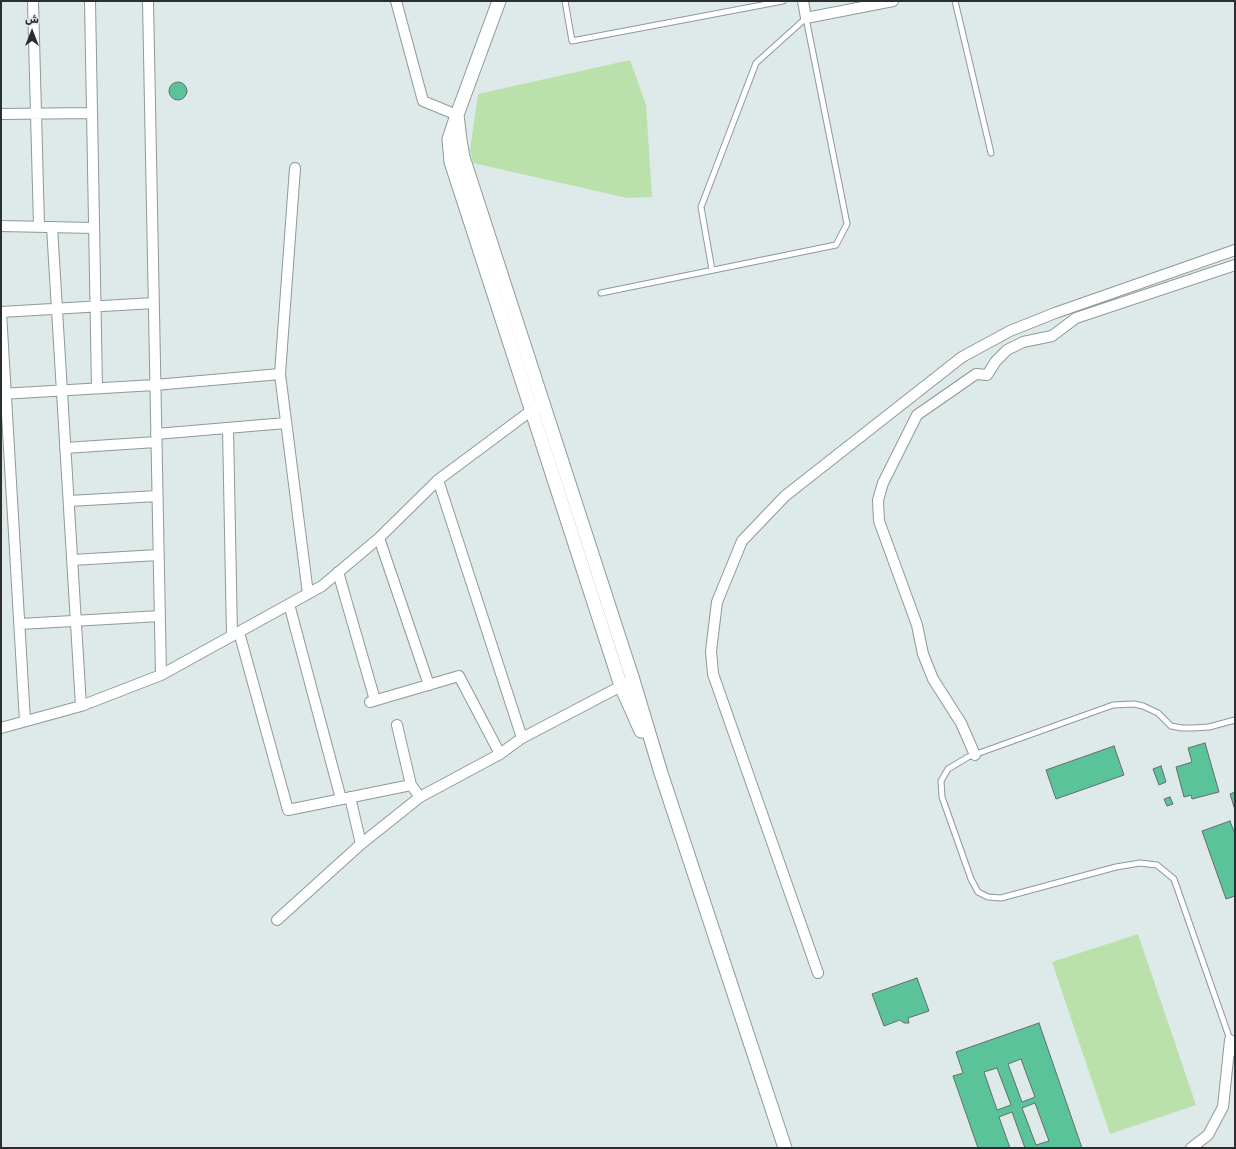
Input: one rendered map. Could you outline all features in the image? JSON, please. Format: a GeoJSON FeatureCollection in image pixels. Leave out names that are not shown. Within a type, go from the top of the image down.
{"type":"FeatureCollection","features":[{"type":"Feature","properties":{"kind":"street"},"geometry":{"type":"LineString","coordinates":[[34,1],[39,226]]}},
{"type":"Feature","properties":{"kind":"street"},"geometry":{"type":"LineString","coordinates":[[90,1],[97,388]]}},
{"type":"Feature","properties":{"kind":"street"},"geometry":{"type":"LineString","coordinates":[[148,1],[161,675]]}},
{"type":"Feature","properties":{"kind":"street"},"geometry":{"type":"LineString","coordinates":[[396,1],[423,101],[457,115]]}},
{"type":"Feature","properties":{"kind":"street"},"geometry":{"type":"LineString","coordinates":[[499,1],[449,139],[451,162],[621,686],[660,773]]}},
{"type":"Feature","properties":{"kind":"street"},"geometry":{"type":"LineString","coordinates":[[803,1],[806,18],[893,1]]}},
{"type":"Feature","properties":{"kind":"street"},"geometry":{"type":"LineString","coordinates":[[1,114],[92,113]]}},
{"type":"Feature","properties":{"kind":"street"},"geometry":{"type":"LineString","coordinates":[[457,115],[463,157],[633,680],[660,773],[785,1148]]}},
{"type":"Feature","properties":{"kind":"street"},"geometry":{"type":"LineString","coordinates":[[295,168],[280,374],[308,594]]}},
{"type":"Feature","properties":{"kind":"street"},"geometry":{"type":"LineString","coordinates":[[1,226],[94,228]]}},
{"type":"Feature","properties":{"kind":"street"},"geometry":{"type":"LineString","coordinates":[[52,227],[81,706]]}},
{"type":"Feature","properties":{"kind":"street"},"geometry":{"type":"LineString","coordinates":[[818,972],[714,674],[711,651],[717,602],[742,541],[785,496],[962,357],[1010,331],[1055,313],[1235,250]]}},
{"type":"Feature","properties":{"kind":"street"},"geometry":{"type":"LineString","coordinates":[[975,755],[960,722],[933,679],[923,654],[917,625],[879,521],[878,500],[883,483],[917,415],[976,374],[987,376],[996,361],[1007,350],[1023,342],[1052,336],[1076,318],[1235,265]]}},
{"type":"Feature","properties":{"kind":"street"},"geometry":{"type":"LineString","coordinates":[[25,721],[20,624],[4,394],[1,312],[154,303]]}},
{"type":"Feature","properties":{"kind":"street"},"geometry":{"type":"LineString","coordinates":[[4,394],[155,385],[280,374]]}},
{"type":"Feature","properties":{"kind":"street"},"geometry":{"type":"LineString","coordinates":[[1,728],[81,706],[161,675],[322,586],[379,538],[438,480],[543,401]]}},
{"type":"Feature","properties":{"kind":"street"},"geometry":{"type":"LineString","coordinates":[[65,448],[228,428],[286,423]]}},
{"type":"Feature","properties":{"kind":"street"},"geometry":{"type":"LineString","coordinates":[[228,428],[236,634],[288,810],[411,785]]}},
{"type":"Feature","properties":{"kind":"street"},"geometry":{"type":"LineString","coordinates":[[438,480],[522,738]]}},
{"type":"Feature","properties":{"kind":"street"},"geometry":{"type":"LineString","coordinates":[[69,501],[157,496]]}},
{"type":"Feature","properties":{"kind":"street"},"geometry":{"type":"LineString","coordinates":[[379,538],[429,685]]}},
{"type":"Feature","properties":{"kind":"street"},"geometry":{"type":"LineString","coordinates":[[72,560],[158,554]]}},
{"type":"Feature","properties":{"kind":"street"},"geometry":{"type":"LineString","coordinates":[[338,572],[372,701],[459,676],[500,754]]}},
{"type":"Feature","properties":{"kind":"street"},"geometry":{"type":"LineString","coordinates":[[290,604],[346,798],[361,844]]}},
{"type":"Feature","properties":{"kind":"street"},"geometry":{"type":"LineString","coordinates":[[20,624],[160,616]]}},
{"type":"Feature","properties":{"kind":"street"},"geometry":{"type":"LineString","coordinates":[[277,920],[361,844],[420,797],[500,754],[522,738],[633,680]]}},
{"type":"Feature","properties":{"kind":"street"},"geometry":{"type":"LineString","coordinates":[[397,724],[411,785],[420,797]]}},
{"type":"Feature","properties":{"kind":"street"},"geometry":{"type":"LineString","coordinates":[[1191,1148],[1208,1135],[1224,1107],[1230,1040]]}},
{"type":"Feature","properties":{"kind":"lane"},"geometry":{"type":"LineString","coordinates":[[565,1],[572,41],[783,1]]}},
{"type":"Feature","properties":{"kind":"lane"},"geometry":{"type":"LineString","coordinates":[[954,1],[991,153]]}},
{"type":"Feature","properties":{"kind":"lane"},"geometry":{"type":"LineString","coordinates":[[601,293],[836,245],[847,224],[806,18]]}},
{"type":"Feature","properties":{"kind":"lane"},"geometry":{"type":"LineString","coordinates":[[712,270],[701,207],[756,63],[806,18]]}},
{"type":"Feature","properties":{"kind":"lane"},"geometry":{"type":"LineString","coordinates":[[1235,720],[1209,727],[1182,728],[1171,726],[1158,713],[1143,706],[1134,704],[1113,705],[968,757],[948,769],[941,780],[942,798],[971,879],[978,892],[988,897],[1001,898],[1116,867],[1140,863],[1157,865],[1174,879],[1235,1054]]}},
{"type":"Feature","properties":{"kind":"green space"},"geometry":{"type":"Polygon","coordinates":[[[630,60],[646,105],[652,197],[627,198],[473,163],[470,150],[478,94],[630,60]]]}},
{"type":"Feature","properties":{"kind":"green space"},"geometry":{"type":"Polygon","coordinates":[[[1138,934],[1196,1105],[1110,1134],[1052,962],[1138,934]]]}},
{"type":"Feature","properties":{"kind":"building"},"geometry":{"type":"Polygon","coordinates":[[[174,82],[182,82],[187,87],[185,98],[182,100],[174,100],[169,95],[169,87],[174,82]]]}},
{"type":"Feature","properties":{"kind":"building"},"geometry":{"type":"Polygon","coordinates":[[[1205,743],[1219,792],[1192,799],[1191,795],[1184,797],[1176,767],[1192,762],[1188,748],[1205,743]]]}},
{"type":"Feature","properties":{"kind":"building"},"geometry":{"type":"Polygon","coordinates":[[[1114,746],[1124,775],[1056,799],[1046,770],[1114,746]]]}},
{"type":"Feature","properties":{"kind":"building"},"geometry":{"type":"Polygon","coordinates":[[[1161,766],[1166,782],[1159,785],[1153,769],[1161,766]]]}},
{"type":"Feature","properties":{"kind":"building"},"geometry":{"type":"Polygon","coordinates":[[[1235,792],[1235,810],[1230,794],[1235,792]]]}},
{"type":"Feature","properties":{"kind":"building"},"geometry":{"type":"Polygon","coordinates":[[[1170,797],[1173,804],[1167,806],[1164,799],[1170,797]]]}},
{"type":"Feature","properties":{"kind":"building"},"geometry":{"type":"Polygon","coordinates":[[[1230,821],[1235,834],[1235,896],[1226,899],[1202,831],[1230,821]]]}},
{"type":"Feature","properties":{"kind":"building"},"geometry":{"type":"Polygon","coordinates":[[[917,978],[929,1011],[908,1018],[909,1023],[904,1023],[900,1020],[884,1026],[872,994],[917,978]]]}},
{"type":"Feature","properties":{"kind":"building"},"geometry":{"type":"Polygon","coordinates":[[[1039,1023],[1082,1148],[1025,1148],[1012,1112],[999,1117],[1010,1148],[978,1148],[953,1076],[963,1073],[956,1052],[1039,1023]],[[1021,1059],[1008,1064],[1022,1102],[1035,1097],[1021,1059]],[[997,1068],[984,1072],[997,1110],[1011,1105],[997,1068]],[[1035,1103],[1022,1108],[1036,1145],[1049,1141],[1035,1103]]]}}]}
